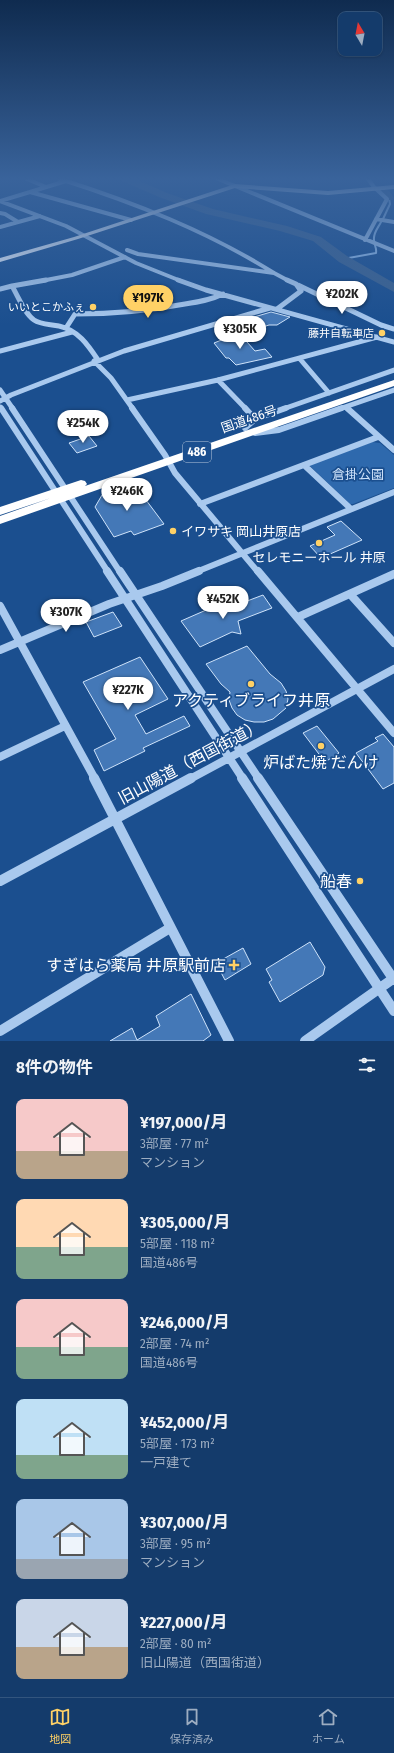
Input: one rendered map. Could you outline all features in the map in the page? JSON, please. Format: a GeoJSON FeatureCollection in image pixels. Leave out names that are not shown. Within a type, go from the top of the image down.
{"type":"FeatureCollection","features":[{"type":"Feature","properties":{"kind":"highway","name":"国道486号"},"geometry":{"type":"LineString","coordinates":[[248,431],[394,377]]}},
{"type":"Feature","properties":{"kind":"highway","name":"国道486号"},"geometry":{"type":"LineString","coordinates":[[0,520],[63,494],[166,458],[394,383]]}},
{"type":"Feature","properties":{"kind":"highway","name":"国道486号"},"geometry":{"type":"LineString","coordinates":[[0,511],[63,494]]}},
{"type":"Feature","properties":{"kind":"main road"},"geometry":{"type":"LineString","coordinates":[[0,260],[107,228]]}},
{"type":"Feature","properties":{"kind":"street"},"geometry":{"type":"LineString","coordinates":[[69,228],[125,257],[165,275],[223,294],[394,342]]}},
{"type":"Feature","properties":{"kind":"street"},"geometry":{"type":"LineString","coordinates":[[190,228],[250,258],[274,274],[375,322],[394,329]]}},
{"type":"Feature","properties":{"kind":"street"},"geometry":{"type":"LineString","coordinates":[[336,228],[394,251]]}},
{"type":"Feature","properties":{"kind":"street"},"geometry":{"type":"LineString","coordinates":[[366,240],[372,228]]}},
{"type":"Feature","properties":{"kind":"street"},"geometry":{"type":"LineString","coordinates":[[127,250],[145,256],[274,274]]}},
{"type":"Feature","properties":{"kind":"street"},"geometry":{"type":"LineString","coordinates":[[0,289],[72,275],[125,257]]}},
{"type":"Feature","properties":{"kind":"street"},"geometry":{"type":"LineString","coordinates":[[277,309],[301,291],[296,284]]}},
{"type":"Feature","properties":{"kind":"street"},"geometry":{"type":"LineString","coordinates":[[12,286],[32,319],[44,324],[66,328],[86,341],[96,361],[127,400],[175,473],[298,617],[356,689],[394,733]]}},
{"type":"Feature","properties":{"kind":"street"},"geometry":{"type":"LineString","coordinates":[[66,328],[75,314],[111,315],[156,310],[203,302],[223,294]]}},
{"type":"Feature","properties":{"kind":"street"},"geometry":{"type":"LineString","coordinates":[[3,400],[96,361],[154,341],[270,307]]}},
{"type":"Feature","properties":{"kind":"street"},"geometry":{"type":"LineString","coordinates":[[0,351],[72,332]]}},
{"type":"Feature","properties":{"kind":"street"},"geometry":{"type":"LineString","coordinates":[[127,400],[218,380],[377,337]]}},
{"type":"Feature","properties":{"kind":"street"},"geometry":{"type":"LineString","coordinates":[[300,359],[329,393]]}},
{"type":"Feature","properties":{"kind":"street"},"geometry":{"type":"LineString","coordinates":[[248,431],[255,419],[394,370]]}},
{"type":"Feature","properties":{"kind":"street"},"geometry":{"type":"LineString","coordinates":[[218,380],[255,419]]}},
{"type":"Feature","properties":{"kind":"street"},"geometry":{"type":"LineString","coordinates":[[0,390],[3,400],[63,494],[126,599],[394,1011]]}},
{"type":"Feature","properties":{"kind":"street"},"geometry":{"type":"LineString","coordinates":[[248,431],[279,430],[394,390]]}},
{"type":"Feature","properties":{"kind":"street"},"geometry":{"type":"LineString","coordinates":[[0,407],[136,596],[394,979],[305,1041]]}},
{"type":"Feature","properties":{"kind":"street"},"geometry":{"type":"LineString","coordinates":[[346,407],[394,450]]}},
{"type":"Feature","properties":{"kind":"street"},"geometry":{"type":"LineString","coordinates":[[200,504],[378,437]]}},
{"type":"Feature","properties":{"kind":"street"},"geometry":{"type":"LineString","coordinates":[[304,464],[351,509]]}},
{"type":"Feature","properties":{"kind":"street"},"geometry":{"type":"LineString","coordinates":[[0,650],[394,492]]}},
{"type":"Feature","properties":{"kind":"street"},"geometry":{"type":"LineString","coordinates":[[298,617],[394,574]]}},
{"type":"Feature","properties":{"kind":"street"},"geometry":{"type":"LineString","coordinates":[[350,594],[394,643]]}},
{"type":"Feature","properties":{"kind":"street"},"geometry":{"type":"LineString","coordinates":[[0,606],[116,818],[170,928],[229,1041]]}},
{"type":"Feature","properties":{"kind":"street","name":"旧山陽道（西国街道）"},"geometry":{"type":"LineString","coordinates":[[0,881],[394,669]]}},
{"type":"Feature","properties":{"kind":"street"},"geometry":{"type":"LineString","coordinates":[[0,757],[65,726]]}},
{"type":"Feature","properties":{"kind":"street"},"geometry":{"type":"LineString","coordinates":[[0,1031],[170,928]]}},
{"type":"Feature","properties":{"kind":"green space","name":"倉掛公園"},"geometry":{"type":"Polygon","coordinates":[[[372,442],[380,443],[394,455],[394,488],[353,504],[350,504],[309,465],[372,442]]]}},
{"type":"Feature","properties":{"kind":"building"},"geometry":{"type":"Polygon","coordinates":[[[271,312],[290,317],[277,325],[269,325],[254,330],[243,330],[234,323],[271,312]]]}},
{"type":"Feature","properties":{"kind":"building"},"geometry":{"type":"Polygon","coordinates":[[[239,333],[255,351],[265,349],[272,357],[236,365],[229,358],[226,358],[214,343],[239,333]]]}},
{"type":"Feature","properties":{"kind":"building"},"geometry":{"type":"Polygon","coordinates":[[[89,436],[97,446],[77,453],[69,443],[89,436]]]}},
{"type":"Feature","properties":{"kind":"building"},"geometry":{"type":"Polygon","coordinates":[[[134,484],[164,524],[134,535],[131,531],[114,537],[95,507],[102,495],[134,484]]]}},
{"type":"Feature","properties":{"kind":"building"},"geometry":{"type":"Polygon","coordinates":[[[341,521],[362,540],[321,558],[310,546],[335,535],[327,527],[341,521]]]}},
{"type":"Feature","properties":{"kind":"building"},"geometry":{"type":"Polygon","coordinates":[[[263,595],[272,608],[238,621],[241,634],[232,632],[200,647],[181,621],[213,607],[215,600],[220,602],[226,609],[263,595]]]}},
{"type":"Feature","properties":{"kind":"building"},"geometry":{"type":"Polygon","coordinates":[[[113,612],[122,626],[94,637],[86,622],[113,612]]]}},
{"type":"Feature","properties":{"kind":"building","name":"アクティブライフ井原"},"geometry":{"type":"Polygon","coordinates":[[[247,646],[270,674],[281,683],[286,691],[288,699],[286,708],[273,719],[264,722],[245,720],[237,715],[229,700],[230,692],[221,684],[206,664],[247,646]]]}},
{"type":"Feature","properties":{"kind":"building"},"geometry":{"type":"Polygon","coordinates":[[[140,657],[168,699],[135,715],[146,734],[184,716],[190,726],[143,748],[145,751],[104,771],[94,750],[116,739],[83,682],[140,657]]]}},
{"type":"Feature","properties":{"kind":"building"},"geometry":{"type":"Polygon","coordinates":[[[317,726],[339,753],[325,762],[303,733],[317,726]]]}},
{"type":"Feature","properties":{"kind":"building"},"geometry":{"type":"Polygon","coordinates":[[[383,734],[394,747],[394,783],[383,789],[356,753],[378,741],[375,738],[383,734]]]}},
{"type":"Feature","properties":{"kind":"building"},"geometry":{"type":"Polygon","coordinates":[[[310,942],[325,967],[323,975],[280,1002],[269,982],[272,980],[266,969],[310,942]]]}},
{"type":"Feature","properties":{"kind":"building"},"geometry":{"type":"Polygon","coordinates":[[[243,948],[251,964],[225,980],[216,963],[243,948]]]}},
{"type":"Feature","properties":{"kind":"building"},"geometry":{"type":"Polygon","coordinates":[[[191,994],[211,1035],[203,1041],[110,1041],[132,1028],[137,1040],[160,1026],[156,1016],[191,994]]]}},
{"type":"Feature","properties":{"kind":"waterway"},"geometry":{"type":"LineString","coordinates":[[281,228],[317,239],[343,259],[394,288]]}},
{"type":"Feature","properties":{"kind":"waterway"},"geometry":{"type":"LineString","coordinates":[[343,259],[376,253],[374,235],[378,228]]}},
{"type":"Feature","properties":{"kind":"place","name":"いいとこかふぇ"},"geometry":{"type":"Point","coordinates":[93,307]}},
{"type":"Feature","properties":{"kind":"place","name":"藤井自転車店"},"geometry":{"type":"Point","coordinates":[382,333]}},
{"type":"Feature","properties":{"kind":"place","name":"イワサキ 岡山井原店"},"geometry":{"type":"Point","coordinates":[173,531]}},
{"type":"Feature","properties":{"kind":"place","name":"セレモニーホール 井原"},"geometry":{"type":"Point","coordinates":[319,543]}},
{"type":"Feature","properties":{"kind":"place","name":"アクティブライフ井原"},"geometry":{"type":"Point","coordinates":[251,684]}},
{"type":"Feature","properties":{"kind":"place","name":"炉ばた焼 だんけ"},"geometry":{"type":"Point","coordinates":[321,746]}},
{"type":"Feature","properties":{"kind":"place","name":"船春"},"geometry":{"type":"Point","coordinates":[360,881]}},
{"type":"Feature","properties":{"kind":"place","name":"すぎはら薬局 井原駅前店"},"geometry":{"type":"Point","coordinates":[234,965]}}]}
